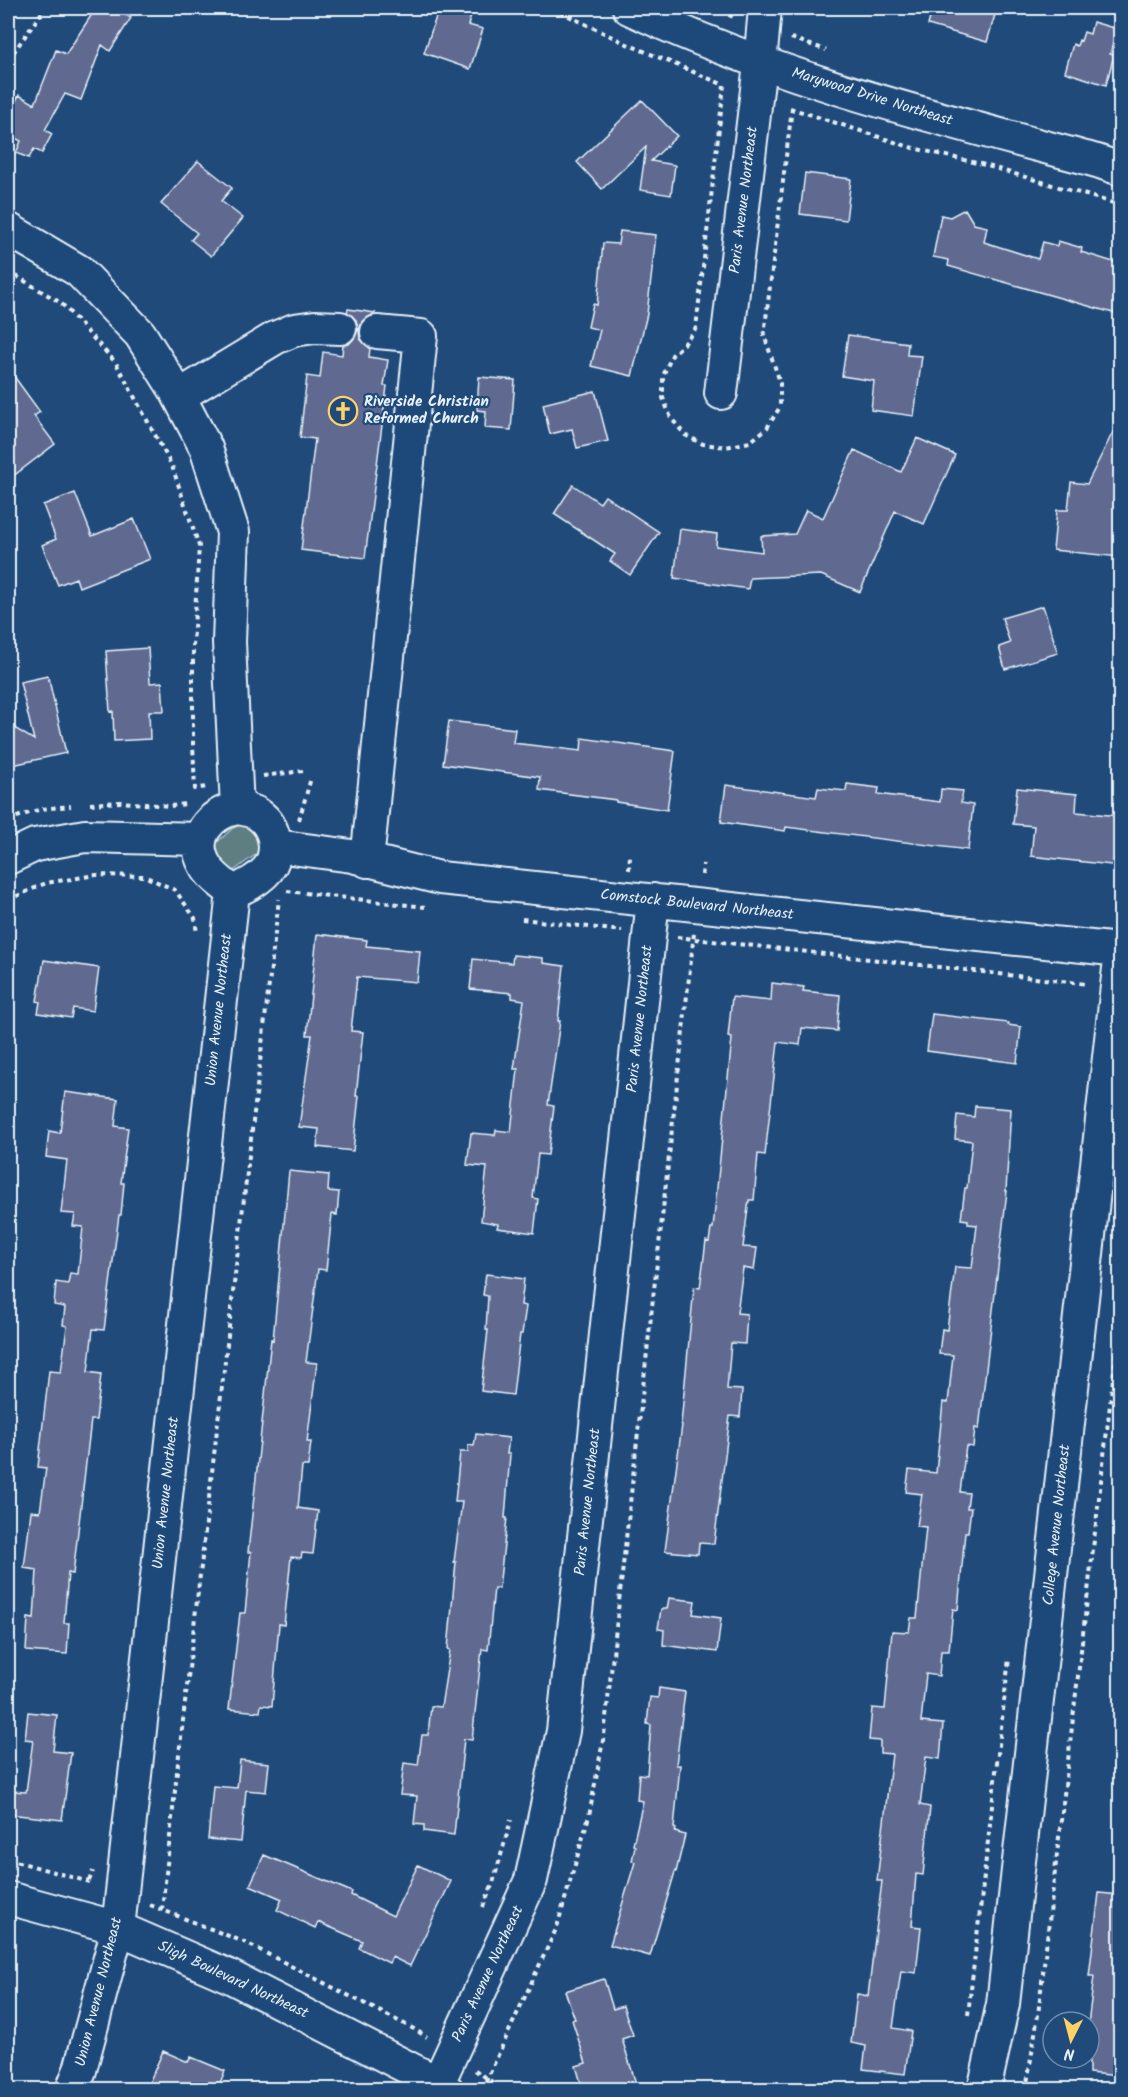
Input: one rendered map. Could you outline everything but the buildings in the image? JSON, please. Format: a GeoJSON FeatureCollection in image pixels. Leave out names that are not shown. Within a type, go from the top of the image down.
{"type":"FeatureCollection","features":[{"type":"Feature","properties":{"kind":"street","name":"Marywood Drive Northeast"},"geometry":{"type":"LineString","coordinates":[[629,8],[760,64],[882,103],[1120,169]]}},
{"type":"Feature","properties":{"kind":"street","name":"Paris Avenue Northeast"},"geometry":{"type":"LineString","coordinates":[[721,393],[764,19]]}},
{"type":"Feature","properties":{"kind":"street"},"geometry":{"type":"LineString","coordinates":[[8,229],[79,271],[140,334],[179,396],[206,448],[233,532],[229,642],[236,794],[249,810],[260,815],[268,824],[274,834],[276,846],[267,870],[232,900],[204,863],[200,852],[200,839],[205,827],[213,817],[224,811],[236,794]]}},
{"type":"Feature","properties":{"kind":"street"},"geometry":{"type":"LineString","coordinates":[[179,396],[275,338],[294,330],[315,327],[340,328]]}},
{"type":"Feature","properties":{"kind":"street"},"geometry":{"type":"LineString","coordinates":[[367,861],[421,336],[376,332]]}},
{"type":"Feature","properties":{"kind":"street"},"geometry":{"type":"LineString","coordinates":[[8,858],[35,845],[85,836],[200,839]]}},
{"type":"Feature","properties":{"kind":"street","name":"Comstock Boulevard Northeast"},"geometry":{"type":"LineString","coordinates":[[276,846],[352,856],[440,878],[1120,950]]}},
{"type":"Feature","properties":{"kind":"street","name":"Paris Avenue Northeast"},"geometry":{"type":"LineString","coordinates":[[442,2086],[531,1880],[563,1731],[640,899]]}},
{"type":"Feature","properties":{"kind":"street","name":"Union Avenue Northeast"},"geometry":{"type":"LineString","coordinates":[[72,2090],[80,2070],[117,1928],[232,900]]}},
{"type":"Feature","properties":{"kind":"street","name":"College Avenue Northeast"},"geometry":{"type":"LineString","coordinates":[[984,2090],[1003,2004],[1120,959]]}},
{"type":"Feature","properties":{"kind":"street","name":"Sligh Boulevard Northeast"},"geometry":{"type":"LineString","coordinates":[[8,1898],[117,1928],[229,1976],[442,2086]]}},
{"type":"Feature","properties":{"kind":"path"},"geometry":{"type":"LineString","coordinates":[[8,60],[45,8]]}},
{"type":"Feature","properties":{"kind":"path"},"geometry":{"type":"LineString","coordinates":[[712,8],[764,19],[833,53]]}},
{"type":"Feature","properties":{"kind":"path"},"geometry":{"type":"LineString","coordinates":[[8,271],[61,303],[116,363],[172,466],[199,546],[193,646],[195,789],[236,794],[303,771]]}},
{"type":"Feature","properties":{"kind":"path"},"geometry":{"type":"LineString","coordinates":[[623,931],[640,899],[630,856]]}},
{"type":"Feature","properties":{"kind":"path"},"geometry":{"type":"LineString","coordinates":[[482,2090],[557,1927],[589,1816],[604,1735],[703,864]]}},
{"type":"Feature","properties":{"kind":"path"},"geometry":{"type":"LineString","coordinates":[[8,900],[45,883],[96,875],[144,876],[175,890],[195,918],[197,937]]}},
{"type":"Feature","properties":{"kind":"path"},"geometry":{"type":"LineString","coordinates":[[162,1910],[280,891]]}},
{"type":"Feature","properties":{"kind":"path"},"geometry":{"type":"LineString","coordinates":[[183,901],[232,900]]}},
{"type":"Feature","properties":{"kind":"path"},"geometry":{"type":"LineString","coordinates":[[1026,2090],[1038,2015],[1120,1320]]}},
{"type":"Feature","properties":{"kind":"path"},"geometry":{"type":"LineString","coordinates":[[480,1915],[493,1883],[512,1819]]}},
{"type":"Feature","properties":{"kind":"path"},"geometry":{"type":"LineString","coordinates":[[89,1881],[94,1866]]}},
{"type":"Feature","properties":{"kind":"path"},"geometry":{"type":"LineString","coordinates":[[426,2037],[431,2027]]}},
{"type":"Feature","properties":{"kind":"green space"},"geometry":{"type":"Polygon","coordinates":[[[244,823],[263,842],[262,850],[232,872],[212,847],[233,828],[244,823]]]}},
{"type":"Feature","properties":{"kind":"place","name":"Riverside Christian Reformed Church"},"geometry":{"type":"Point","coordinates":[343,411]}}]}
